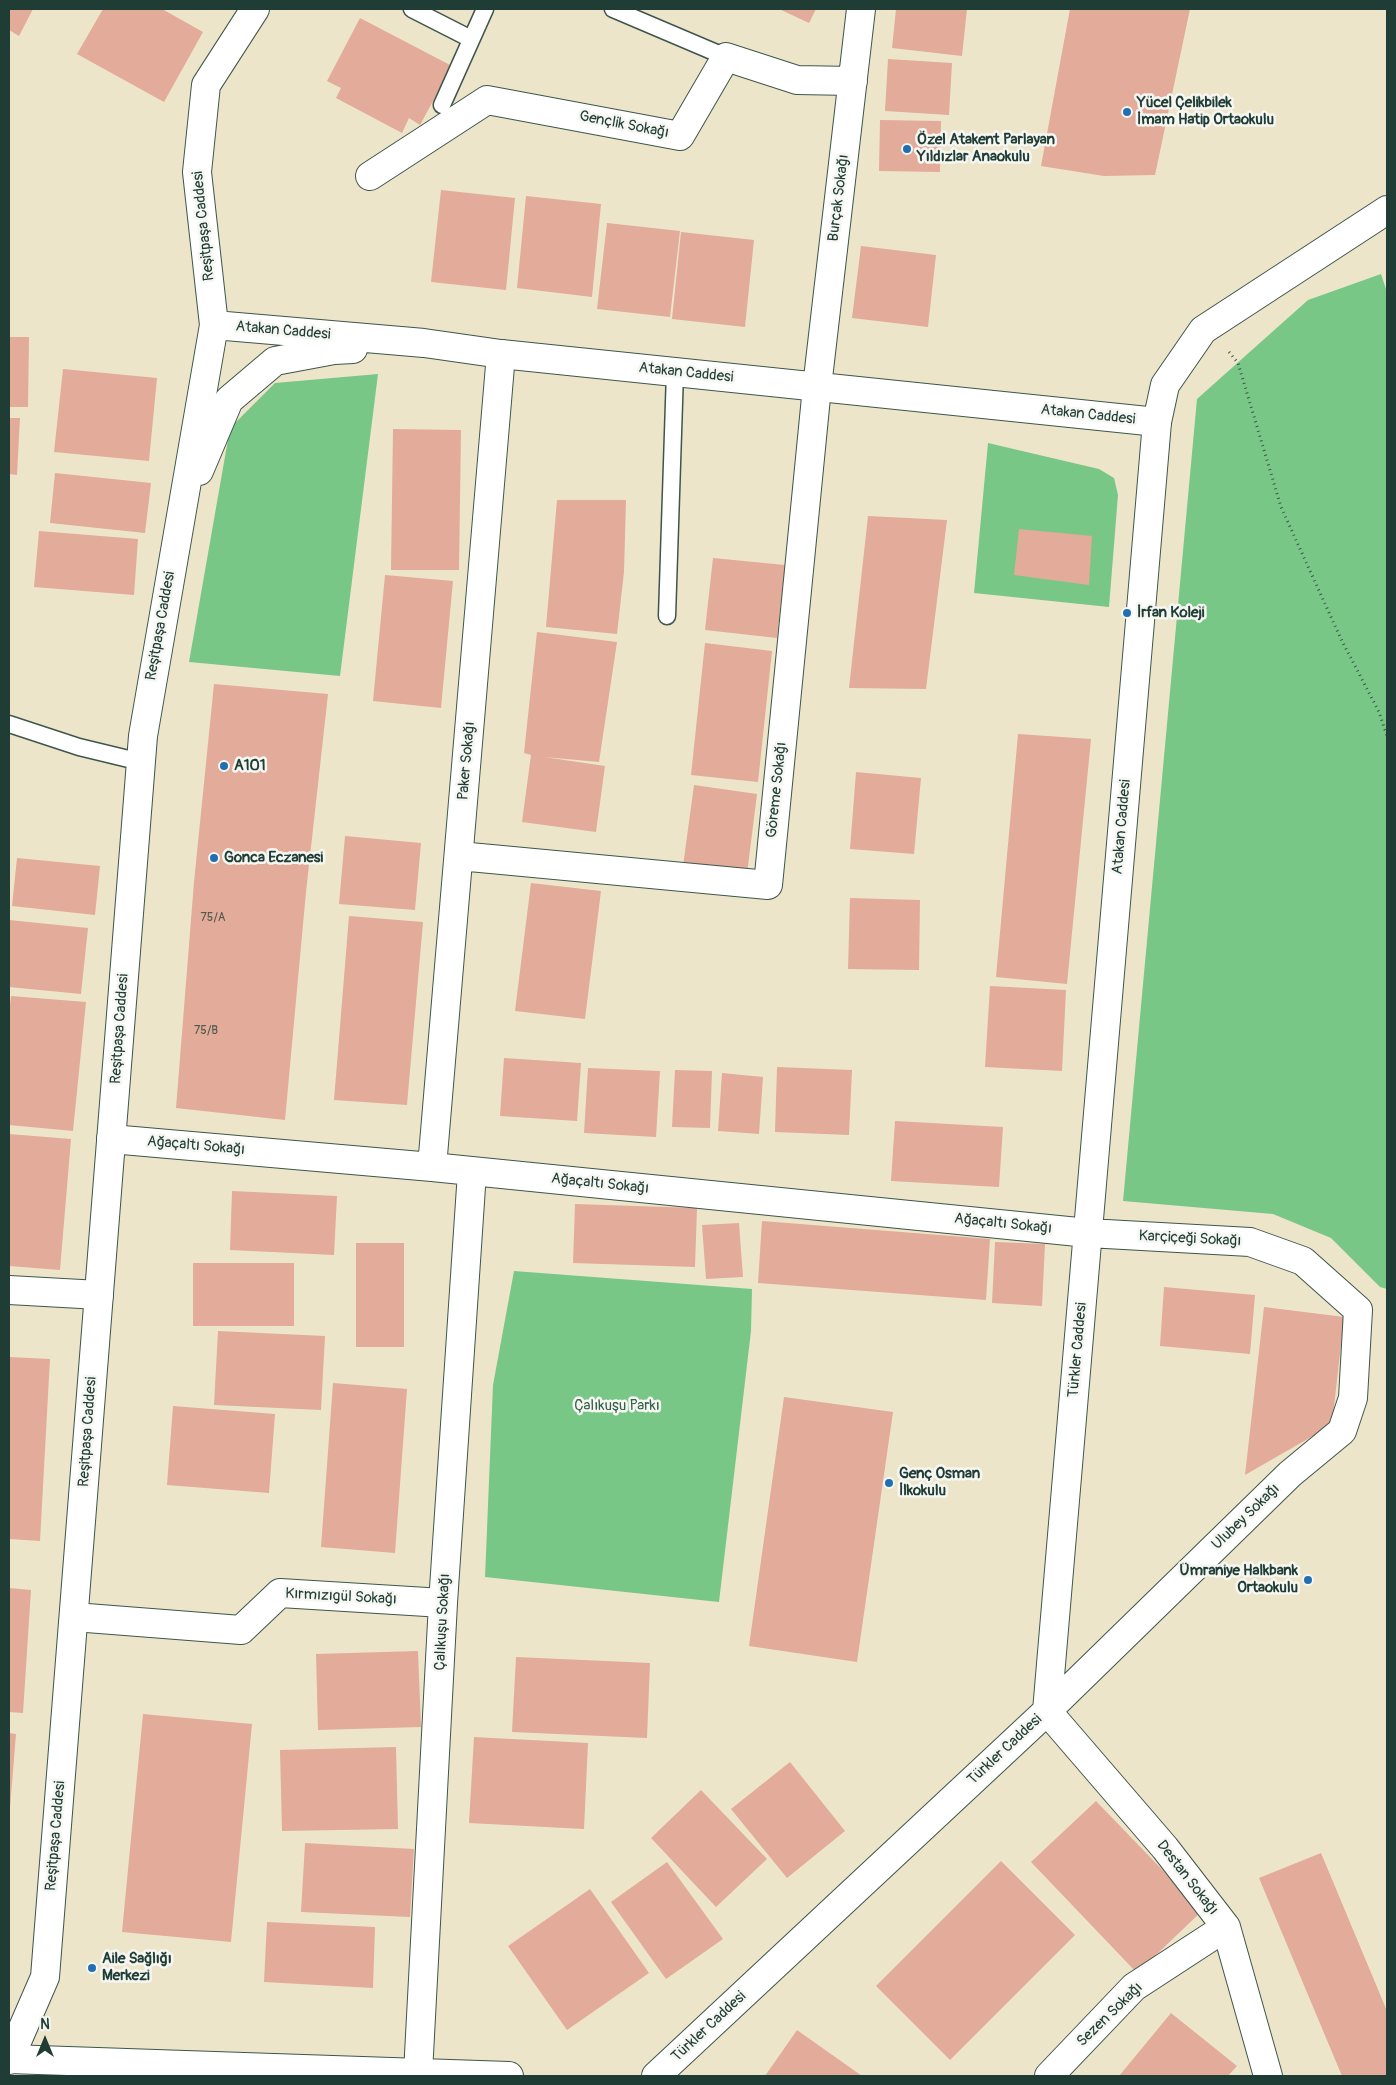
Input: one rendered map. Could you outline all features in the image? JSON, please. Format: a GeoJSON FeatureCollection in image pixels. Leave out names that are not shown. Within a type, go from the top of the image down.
{"type":"FeatureCollection","features":[{"type":"Feature","properties":{"kind":"street","name":"Reşitpaşa Caddesi"},"geometry":{"type":"LineString","coordinates":[[9,2059],[45,1977],[143,736],[179,518],[214,325],[197,172],[206,85],[255,9]]}},
{"type":"Feature","properties":{"kind":"street","name":"Burçak Sokağı"},"geometry":{"type":"LineString","coordinates":[[817,387],[861,9]]}},
{"type":"Feature","properties":{"kind":"street"},"geometry":{"type":"LineString","coordinates":[[726,57],[797,80],[853,82]]}},
{"type":"Feature","properties":{"kind":"street","name":"Gençlik Sokağı"},"geometry":{"type":"LineString","coordinates":[[370,176],[487,100],[680,136],[726,57]]}},
{"type":"Feature","properties":{"kind":"street","name":"Atakan Caddesi"},"geometry":{"type":"LineString","coordinates":[[1088,1233],[1157,422],[1165,385],[1203,330],[1208,326],[1387,210]]}},
{"type":"Feature","properties":{"kind":"street","name":"Atakan Caddesi"},"geometry":{"type":"LineString","coordinates":[[214,325],[424,343],[501,354],[1157,422]]}},
{"type":"Feature","properties":{"kind":"street"},"geometry":{"type":"LineString","coordinates":[[179,518],[229,400],[275,361],[334,350],[424,343]]}},
{"type":"Feature","properties":{"kind":"street","name":"Paker Sokağı"},"geometry":{"type":"LineString","coordinates":[[432,1168],[501,354]]}},
{"type":"Feature","properties":{"kind":"street","name":"Göreme Sokağı"},"geometry":{"type":"LineString","coordinates":[[459,856],[768,884],[817,387]]}},
{"type":"Feature","properties":{"kind":"street","name":"Ağaçaltı Sokağı"},"geometry":{"type":"LineString","coordinates":[[111,1139],[432,1168],[1088,1233]]}},
{"type":"Feature","properties":{"kind":"street","name":"Çalıkuşu Sokağı"},"geometry":{"type":"LineString","coordinates":[[418,2073],[444,1603],[472,1172]]}},
{"type":"Feature","properties":{"kind":"street","name":"Karçiçeği Sokağı"},"geometry":{"type":"LineString","coordinates":[[1088,1233],[1250,1242],[1303,1261],[1358,1310],[1354,1398],[1342,1431]]}},
{"type":"Feature","properties":{"kind":"street","name":"Türkler Caddesi"},"geometry":{"type":"LineString","coordinates":[[656,2076],[1047,1711],[1088,1233]]}},
{"type":"Feature","properties":{"kind":"street"},"geometry":{"type":"LineString","coordinates":[[9,1290],[99,1295]]}},
{"type":"Feature","properties":{"kind":"street","name":"Ulubey Sokağı"},"geometry":{"type":"LineString","coordinates":[[1047,1711],[1290,1474],[1342,1431]]}},
{"type":"Feature","properties":{"kind":"street","name":"Kırmızıgül Sokağı"},"geometry":{"type":"LineString","coordinates":[[74,1617],[242,1630],[280,1593],[444,1603]]}},
{"type":"Feature","properties":{"kind":"street","name":"Destan Sokağı"},"geometry":{"type":"LineString","coordinates":[[1047,1711],[1165,1848],[1226,1927],[1268,2076]]}},
{"type":"Feature","properties":{"kind":"street","name":"Sezen Sokağı"},"geometry":{"type":"LineString","coordinates":[[1049,2076],[1134,1988],[1226,1927]]}},
{"type":"Feature","properties":{"kind":"street"},"geometry":{"type":"LineString","coordinates":[[9,2059],[509,2076]]}},
{"type":"Feature","properties":{"kind":"lane"},"geometry":{"type":"LineString","coordinates":[[412,9],[471,39]]}},
{"type":"Feature","properties":{"kind":"lane"},"geometry":{"type":"LineString","coordinates":[[442,105],[485,9]]}},
{"type":"Feature","properties":{"kind":"lane"},"geometry":{"type":"LineString","coordinates":[[613,9],[726,57]]}},
{"type":"Feature","properties":{"kind":"lane"},"geometry":{"type":"LineString","coordinates":[[667,616],[675,372]]}},
{"type":"Feature","properties":{"kind":"lane"},"geometry":{"type":"LineString","coordinates":[[9,724],[79,747],[141,762]]}},
{"type":"Feature","properties":{"kind":"path"},"geometry":{"type":"LineString","coordinates":[[1208,326],[1238,363],[1281,508],[1341,639],[1379,712],[1387,736]]}},
{"type":"Feature","properties":{"kind":"green space"},"geometry":{"type":"Polygon","coordinates":[[[1381,274],[1387,292],[1387,1289],[1380,1287],[1331,1238],[1273,1214],[1123,1201],[1197,399],[1308,300],[1381,274]]]}},
{"type":"Feature","properties":{"kind":"green space"},"geometry":{"type":"Polygon","coordinates":[[[378,374],[340,676],[189,662],[230,428],[275,383],[378,374]]]}},
{"type":"Feature","properties":{"kind":"green space"},"geometry":{"type":"Polygon","coordinates":[[[988,443],[1099,469],[1114,478],[1118,495],[1109,607],[974,593],[988,443]]]}},
{"type":"Feature","properties":{"kind":"green space","name":"Çalıkuşu Parkı"},"geometry":{"type":"Polygon","coordinates":[[[514,1271],[752,1289],[751,1331],[719,1602],[485,1577],[493,1385],[514,1271]]]}},
{"type":"Feature","properties":{"kind":"building"},"geometry":{"type":"Polygon","coordinates":[[[9,9],[33,9],[19,36],[9,30],[9,9]]]}},
{"type":"Feature","properties":{"kind":"building"},"geometry":{"type":"Polygon","coordinates":[[[103,9],[162,9],[203,32],[164,102],[77,54],[103,9]]]}},
{"type":"Feature","properties":{"kind":"building"},"geometry":{"type":"Polygon","coordinates":[[[779,9],[816,9],[809,23],[779,9]]]}},
{"type":"Feature","properties":{"kind":"building"},"geometry":{"type":"Polygon","coordinates":[[[896,9],[967,9],[962,56],[892,48],[896,9]]]}},
{"type":"Feature","properties":{"kind":"building","name":"Yücel Çelikbilek İmam Hatip Ortaokulu"},"geometry":{"type":"Polygon","coordinates":[[[1070,9],[1190,9],[1155,175],[1104,176],[1041,166],[1070,9]]]}},
{"type":"Feature","properties":{"kind":"building"},"geometry":{"type":"Polygon","coordinates":[[[360,18],[452,66],[420,125],[409,118],[402,133],[336,98],[341,88],[327,81],[360,18]]]}},
{"type":"Feature","properties":{"kind":"building"},"geometry":{"type":"Polygon","coordinates":[[[888,59],[952,63],[949,115],[885,111],[888,59]]]}},
{"type":"Feature","properties":{"kind":"building"},"geometry":{"type":"Polygon","coordinates":[[[880,120],[941,121],[940,172],[879,171],[880,120]]]}},
{"type":"Feature","properties":{"kind":"building"},"geometry":{"type":"Polygon","coordinates":[[[441,190],[515,198],[506,290],[431,282],[441,190]]]}},
{"type":"Feature","properties":{"kind":"building"},"geometry":{"type":"Polygon","coordinates":[[[526,196],[601,204],[592,297],[517,288],[526,196]]]}},
{"type":"Feature","properties":{"kind":"building"},"geometry":{"type":"Polygon","coordinates":[[[607,223],[680,231],[670,317],[597,309],[607,223]]]}},
{"type":"Feature","properties":{"kind":"building"},"geometry":{"type":"Polygon","coordinates":[[[681,232],[754,240],[745,327],[672,319],[681,232]]]}},
{"type":"Feature","properties":{"kind":"building"},"geometry":{"type":"Polygon","coordinates":[[[861,246],[936,255],[928,327],[852,318],[861,246]]]}},
{"type":"Feature","properties":{"kind":"building"},"geometry":{"type":"Polygon","coordinates":[[[9,337],[29,337],[28,407],[9,407],[9,337]]]}},
{"type":"Feature","properties":{"kind":"building"},"geometry":{"type":"Polygon","coordinates":[[[63,369],[157,378],[149,461],[54,452],[63,369]]]}},
{"type":"Feature","properties":{"kind":"building"},"geometry":{"type":"Polygon","coordinates":[[[9,418],[20,418],[17,475],[9,474],[9,418]]]}},
{"type":"Feature","properties":{"kind":"building"},"geometry":{"type":"Polygon","coordinates":[[[393,429],[461,430],[459,570],[391,570],[393,429]]]}},
{"type":"Feature","properties":{"kind":"building"},"geometry":{"type":"Polygon","coordinates":[[[55,473],[151,483],[145,533],[50,523],[55,473]]]}},
{"type":"Feature","properties":{"kind":"building"},"geometry":{"type":"Polygon","coordinates":[[[557,500],[626,500],[624,572],[617,634],[546,627],[557,500]]]}},
{"type":"Feature","properties":{"kind":"building"},"geometry":{"type":"Polygon","coordinates":[[[868,516],[947,520],[926,689],[849,688],[868,516]]]}},
{"type":"Feature","properties":{"kind":"building"},"geometry":{"type":"Polygon","coordinates":[[[1019,529],[1092,536],[1089,585],[1014,575],[1019,529]]]}},
{"type":"Feature","properties":{"kind":"building"},"geometry":{"type":"Polygon","coordinates":[[[39,531],[138,539],[134,595],[34,587],[39,531]]]}},
{"type":"Feature","properties":{"kind":"building"},"geometry":{"type":"Polygon","coordinates":[[[713,558],[785,565],[777,638],[705,630],[713,558]]]}},
{"type":"Feature","properties":{"kind":"building"},"geometry":{"type":"Polygon","coordinates":[[[385,575],[453,581],[441,708],[373,701],[385,575]]]}},
{"type":"Feature","properties":{"kind":"building"},"geometry":{"type":"Polygon","coordinates":[[[537,632],[617,642],[599,762],[544,757],[605,766],[596,832],[522,822],[531,755],[524,753],[537,632]]]}},
{"type":"Feature","properties":{"kind":"building"},"geometry":{"type":"Polygon","coordinates":[[[705,643],[772,651],[758,782],[691,775],[705,643]]]}},
{"type":"Feature","properties":{"kind":"building"},"geometry":{"type":"Polygon","coordinates":[[[214,684],[328,694],[306,892],[285,1120],[176,1108],[194,882],[214,684]]]}},
{"type":"Feature","properties":{"kind":"building"},"geometry":{"type":"Polygon","coordinates":[[[1018,734],[1091,739],[1067,984],[996,977],[1018,734]]]}},
{"type":"Feature","properties":{"kind":"building"},"geometry":{"type":"Polygon","coordinates":[[[856,772],[921,778],[914,854],[850,849],[856,772]]]}},
{"type":"Feature","properties":{"kind":"building"},"geometry":{"type":"Polygon","coordinates":[[[694,785],[757,794],[747,874],[683,866],[694,785]]]}},
{"type":"Feature","properties":{"kind":"building"},"geometry":{"type":"Polygon","coordinates":[[[345,836],[421,843],[415,910],[339,904],[345,836]]]}},
{"type":"Feature","properties":{"kind":"building"},"geometry":{"type":"Polygon","coordinates":[[[17,858],[100,866],[95,915],[12,906],[17,858]]]}},
{"type":"Feature","properties":{"kind":"building"},"geometry":{"type":"Polygon","coordinates":[[[531,883],[601,891],[585,1019],[515,1011],[531,883]]]}},
{"type":"Feature","properties":{"kind":"building"},"geometry":{"type":"Polygon","coordinates":[[[850,898],[920,900],[919,970],[848,969],[850,898]]]}},
{"type":"Feature","properties":{"kind":"building"},"geometry":{"type":"Polygon","coordinates":[[[349,916],[423,922],[407,1105],[334,1100],[349,916]]]}},
{"type":"Feature","properties":{"kind":"building"},"geometry":{"type":"Polygon","coordinates":[[[9,920],[88,928],[81,994],[9,987],[9,920]]]}},
{"type":"Feature","properties":{"kind":"building"},"geometry":{"type":"Polygon","coordinates":[[[990,986],[1066,990],[1062,1071],[985,1067],[990,986]]]}},
{"type":"Feature","properties":{"kind":"building"},"geometry":{"type":"Polygon","coordinates":[[[11,996],[86,1002],[73,1131],[9,1125],[9,1014],[11,996]]]}},
{"type":"Feature","properties":{"kind":"building"},"geometry":{"type":"Polygon","coordinates":[[[504,1058],[581,1063],[577,1121],[500,1116],[504,1058]]]}},
{"type":"Feature","properties":{"kind":"building"},"geometry":{"type":"Polygon","coordinates":[[[777,1067],[852,1070],[849,1135],[775,1132],[777,1067]]]}},
{"type":"Feature","properties":{"kind":"building"},"geometry":{"type":"Polygon","coordinates":[[[588,1068],[660,1071],[656,1137],[584,1133],[588,1068]]]}},
{"type":"Feature","properties":{"kind":"building"},"geometry":{"type":"Polygon","coordinates":[[[675,1070],[712,1071],[710,1128],[672,1127],[675,1070]]]}},
{"type":"Feature","properties":{"kind":"building"},"geometry":{"type":"Polygon","coordinates":[[[722,1073],[763,1077],[759,1134],[718,1131],[722,1073]]]}},
{"type":"Feature","properties":{"kind":"building"},"geometry":{"type":"Polygon","coordinates":[[[895,1121],[1003,1127],[999,1187],[891,1181],[895,1121]]]}},
{"type":"Feature","properties":{"kind":"building"},"geometry":{"type":"Polygon","coordinates":[[[9,1134],[71,1139],[60,1270],[9,1266],[9,1134]]]}},
{"type":"Feature","properties":{"kind":"building"},"geometry":{"type":"Polygon","coordinates":[[[232,1191],[337,1196],[334,1255],[230,1250],[232,1191]]]}},
{"type":"Feature","properties":{"kind":"building"},"geometry":{"type":"Polygon","coordinates":[[[575,1204],[697,1208],[695,1267],[573,1263],[575,1204]]]}},
{"type":"Feature","properties":{"kind":"building"},"geometry":{"type":"Polygon","coordinates":[[[762,1221],[990,1239],[986,1300],[758,1283],[762,1221]]]}},
{"type":"Feature","properties":{"kind":"building"},"geometry":{"type":"Polygon","coordinates":[[[739,1223],[743,1277],[706,1279],[702,1225],[739,1223]]]}},
{"type":"Feature","properties":{"kind":"building"},"geometry":{"type":"Polygon","coordinates":[[[995,1242],[1045,1244],[1042,1306],[992,1303],[995,1242]]]}},
{"type":"Feature","properties":{"kind":"building"},"geometry":{"type":"Polygon","coordinates":[[[356,1243],[404,1243],[404,1347],[356,1347],[356,1243]]]}},
{"type":"Feature","properties":{"kind":"building"},"geometry":{"type":"Polygon","coordinates":[[[193,1263],[294,1263],[294,1326],[193,1326],[193,1263]]]}},
{"type":"Feature","properties":{"kind":"building"},"geometry":{"type":"Polygon","coordinates":[[[1164,1287],[1255,1295],[1250,1354],[1160,1346],[1164,1287]]]}},
{"type":"Feature","properties":{"kind":"building"},"geometry":{"type":"Polygon","coordinates":[[[1264,1307],[1344,1317],[1332,1425],[1245,1475],[1264,1307]]]}},
{"type":"Feature","properties":{"kind":"building"},"geometry":{"type":"Polygon","coordinates":[[[218,1331],[325,1336],[321,1410],[214,1405],[218,1331]]]}},
{"type":"Feature","properties":{"kind":"building"},"geometry":{"type":"Polygon","coordinates":[[[9,1357],[50,1359],[40,1541],[9,1539],[9,1357]]]}},
{"type":"Feature","properties":{"kind":"building"},"geometry":{"type":"Polygon","coordinates":[[[333,1383],[407,1389],[395,1553],[321,1547],[333,1383]]]}},
{"type":"Feature","properties":{"kind":"building"},"geometry":{"type":"Polygon","coordinates":[[[784,1397],[893,1412],[857,1662],[749,1646],[784,1397]]]}},
{"type":"Feature","properties":{"kind":"building"},"geometry":{"type":"Polygon","coordinates":[[[173,1406],[275,1414],[269,1493],[167,1485],[173,1406]]]}},
{"type":"Feature","properties":{"kind":"building"},"geometry":{"type":"Polygon","coordinates":[[[9,1588],[31,1590],[23,1713],[9,1712],[9,1588]]]}},
{"type":"Feature","properties":{"kind":"building"},"geometry":{"type":"Polygon","coordinates":[[[418,1651],[421,1727],[318,1730],[316,1654],[418,1651]]]}},
{"type":"Feature","properties":{"kind":"building"},"geometry":{"type":"Polygon","coordinates":[[[516,1657],[650,1663],[647,1738],[512,1732],[516,1657]]]}},
{"type":"Feature","properties":{"kind":"building"},"geometry":{"type":"Polygon","coordinates":[[[143,1714],[252,1724],[231,1942],[122,1932],[143,1714]]]}},
{"type":"Feature","properties":{"kind":"building"},"geometry":{"type":"Polygon","coordinates":[[[9,1733],[16,1734],[10,1808],[9,1808],[9,1733]]]}},
{"type":"Feature","properties":{"kind":"building"},"geometry":{"type":"Polygon","coordinates":[[[474,1737],[588,1743],[584,1829],[469,1823],[474,1737]]]}},
{"type":"Feature","properties":{"kind":"building"},"geometry":{"type":"Polygon","coordinates":[[[396,1747],[398,1829],[282,1831],[280,1750],[396,1747]]]}},
{"type":"Feature","properties":{"kind":"building"},"geometry":{"type":"Polygon","coordinates":[[[790,1762],[845,1831],[787,1878],[731,1809],[790,1762]]]}},
{"type":"Feature","properties":{"kind":"building"},"geometry":{"type":"Polygon","coordinates":[[[701,1790],[767,1859],[716,1907],[651,1838],[701,1790]]]}},
{"type":"Feature","properties":{"kind":"building"},"geometry":{"type":"Polygon","coordinates":[[[1096,1801],[1202,1911],[1137,1973],[1031,1862],[1096,1801]]]}},
{"type":"Feature","properties":{"kind":"building"},"geometry":{"type":"Polygon","coordinates":[[[305,1843],[414,1849],[410,1917],[301,1912],[305,1843]]]}},
{"type":"Feature","properties":{"kind":"building"},"geometry":{"type":"Polygon","coordinates":[[[1321,1853],[1387,2011],[1387,2076],[1342,2076],[1259,1878],[1321,1853]]]}},
{"type":"Feature","properties":{"kind":"building"},"geometry":{"type":"Polygon","coordinates":[[[1001,1861],[1075,1935],[950,2060],[876,1986],[1001,1861]]]}},
{"type":"Feature","properties":{"kind":"building"},"geometry":{"type":"Polygon","coordinates":[[[667,1862],[723,1939],[666,1979],[611,1902],[667,1862]]]}},
{"type":"Feature","properties":{"kind":"building"},"geometry":{"type":"Polygon","coordinates":[[[590,1889],[649,1973],[567,2030],[508,1946],[590,1889]]]}},
{"type":"Feature","properties":{"kind":"building"},"geometry":{"type":"Polygon","coordinates":[[[267,1922],[375,1927],[373,1988],[264,1982],[267,1922]]]}},
{"type":"Feature","properties":{"kind":"building"},"geometry":{"type":"Polygon","coordinates":[[[1171,2013],[1237,2066],[1228,2076],[1119,2076],[1171,2013]]]}},
{"type":"Feature","properties":{"kind":"building"},"geometry":{"type":"Polygon","coordinates":[[[797,2030],[862,2076],[765,2076],[797,2030]]]}},
{"type":"Feature","properties":{"kind":"place","name":"Yücel Çelikbilek İmam Hatip Ortaokulu"},"geometry":{"type":"Point","coordinates":[1127,112]}},
{"type":"Feature","properties":{"kind":"place","name":"Özel Atakent Parlayan Yıldızlar Anaokulu"},"geometry":{"type":"Point","coordinates":[907,149]}},
{"type":"Feature","properties":{"kind":"place","name":"İrfan Koleji"},"geometry":{"type":"Point","coordinates":[1127,613]}},
{"type":"Feature","properties":{"kind":"place","name":"A101"},"geometry":{"type":"Point","coordinates":[224,766]}},
{"type":"Feature","properties":{"kind":"place","name":"Gonca Eczanesi"},"geometry":{"type":"Point","coordinates":[214,858]}},
{"type":"Feature","properties":{"kind":"place","name":"Genç Osman İlkokulu"},"geometry":{"type":"Point","coordinates":[889,1483]}},
{"type":"Feature","properties":{"kind":"place","name":"Ümraniye Halkbank Ortaokulu"},"geometry":{"type":"Point","coordinates":[1308,1580]}},
{"type":"Feature","properties":{"kind":"place","name":"Aile Sağlığı Merkezi"},"geometry":{"type":"Point","coordinates":[92,1968]}}]}
